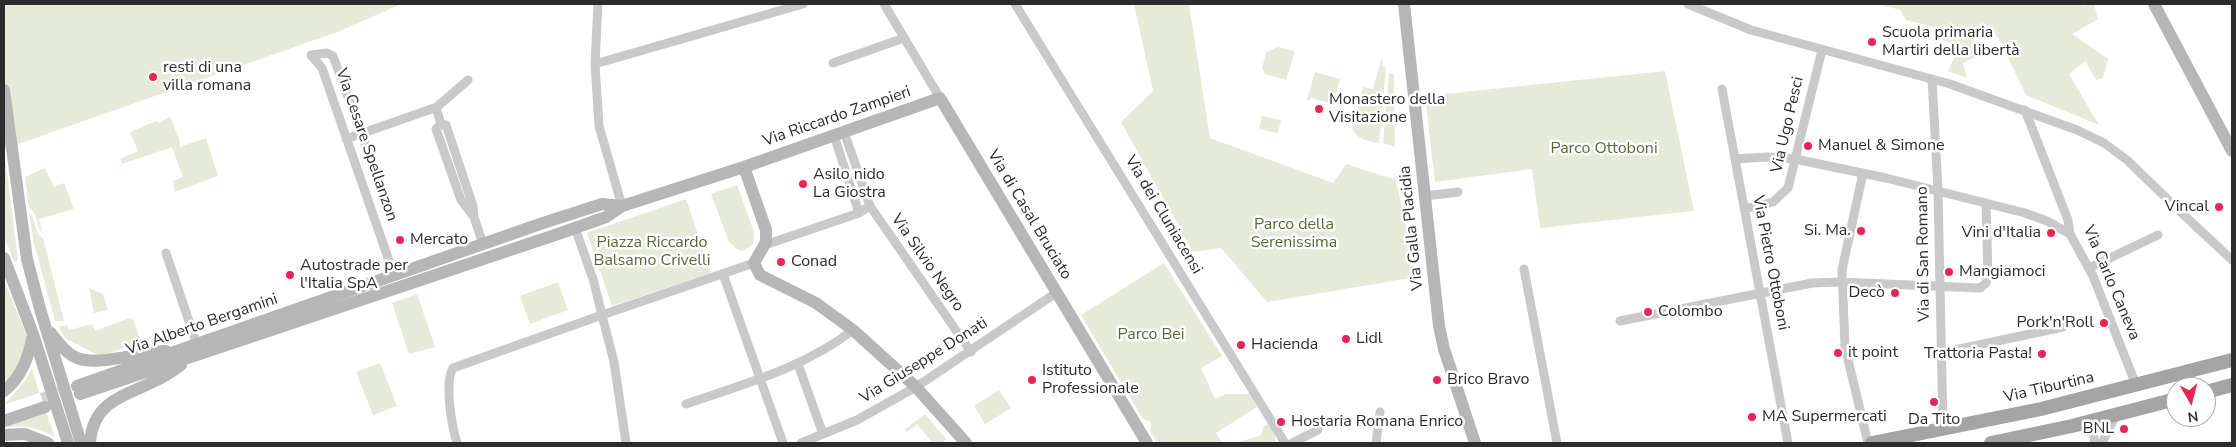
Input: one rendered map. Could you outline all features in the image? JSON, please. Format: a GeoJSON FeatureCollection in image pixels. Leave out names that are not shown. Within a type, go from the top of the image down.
{"type":"FeatureCollection","features":[{"type":"Feature","properties":{"kind":"main road","name":"Via Tiburtina"},"geometry":{"type":"LineString","coordinates":[[1872,443],[2041,409],[2232,360]]}},
{"type":"Feature","properties":{"kind":"main road"},"geometry":{"type":"LineString","coordinates":[[2216,389],[2232,385]]}},
{"type":"Feature","properties":{"kind":"main road"},"geometry":{"type":"LineString","coordinates":[[1991,443],[2091,422],[2166,402]]}},
{"type":"Feature","properties":{"kind":"street"},"geometry":{"type":"LineString","coordinates":[[598,4],[595,64],[598,126],[622,206]]}},
{"type":"Feature","properties":{"kind":"street"},"geometry":{"type":"LineString","coordinates":[[595,64],[803,4]]}},
{"type":"Feature","properties":{"kind":"street","name":"Via di Casal Bruciato"},"geometry":{"type":"LineString","coordinates":[[884,4],[1147,443]]}},
{"type":"Feature","properties":{"kind":"street","name":"Via dei Cluniacensi"},"geometry":{"type":"LineString","coordinates":[[1015,4],[1285,443]]}},
{"type":"Feature","properties":{"kind":"street","name":"Via Galla Placidia"},"geometry":{"type":"LineString","coordinates":[[1404,4],[1439,326],[1444,349],[1474,443]]}},
{"type":"Feature","properties":{"kind":"street"},"geometry":{"type":"LineString","coordinates":[[1688,4],[1751,30],[1932,78],[2065,124],[2112,148],[2144,174],[2232,260]]}},
{"type":"Feature","properties":{"kind":"street"},"geometry":{"type":"LineString","coordinates":[[2154,4],[2232,151]]}},
{"type":"Feature","properties":{"kind":"street"},"geometry":{"type":"LineString","coordinates":[[833,63],[904,38]]}},
{"type":"Feature","properties":{"kind":"street","name":"Via Ugo Pesci"},"geometry":{"type":"LineString","coordinates":[[1744,209],[1769,203],[1783,194],[1789,186],[1822,50]]}},
{"type":"Feature","properties":{"kind":"street","name":"Via Cesare Spellanzon"},"geometry":{"type":"LineString","coordinates":[[380,185],[334,56],[327,53],[311,55],[322,68],[398,288]]}},
{"type":"Feature","properties":{"kind":"street","name":"Via di San Romano"},"geometry":{"type":"LineString","coordinates":[[1932,78],[1938,190],[1944,428]]}},
{"type":"Feature","properties":{"kind":"street"},"geometry":{"type":"LineString","coordinates":[[346,139],[436,108],[468,80]]}},
{"type":"Feature","properties":{"kind":"street","name":"Via Pietro Ottoboni"},"geometry":{"type":"LineString","coordinates":[[1722,89],[1788,443]]}},
{"type":"Feature","properties":{"kind":"street"},"geometry":{"type":"LineString","coordinates":[[4,98],[23,236],[45,325],[81,443]]}},
{"type":"Feature","properties":{"kind":"street","name":"Via Riccardo Zampieri"},"geometry":{"type":"LineString","coordinates":[[744,166],[940,98]]}},
{"type":"Feature","properties":{"kind":"street"},"geometry":{"type":"LineString","coordinates":[[436,108],[441,124],[446,125],[473,206],[474,217],[483,244]]}},
{"type":"Feature","properties":{"kind":"street","name":"Via Carlo Caneva"},"geometry":{"type":"LineString","coordinates":[[2025,110],[2068,220],[2070,234],[2090,268],[2136,385]]}},
{"type":"Feature","properties":{"kind":"street"},"geometry":{"type":"LineString","coordinates":[[839,134],[859,213]]}},
{"type":"Feature","properties":{"kind":"street","name":"Via Silvio Negro"},"geometry":{"type":"LineString","coordinates":[[839,134],[870,206],[971,352]]}},
{"type":"Feature","properties":{"kind":"street"},"geometry":{"type":"LineString","coordinates":[[1735,160],[1767,157],[1795,159],[1863,173],[1938,190],[2041,219],[2070,234]]}},
{"type":"Feature","properties":{"kind":"street"},"geometry":{"type":"LineString","coordinates":[[457,443],[450,401],[450,374],[453,368],[602,315],[723,274],[754,262],[765,245],[767,237],[765,224],[744,166],[622,206],[606,217],[575,228],[594,279],[602,315],[614,362],[626,443]]}},
{"type":"Feature","properties":{"kind":"street"},"geometry":{"type":"LineString","coordinates":[[1863,173],[1844,255],[1843,282],[1845,347],[1868,443]]}},
{"type":"Feature","properties":{"kind":"street"},"geometry":{"type":"LineString","coordinates":[[1425,196],[1458,192]]}},
{"type":"Feature","properties":{"kind":"street"},"geometry":{"type":"LineString","coordinates":[[1620,321],[1804,284],[1843,282],[1977,288],[1987,281],[1986,203]]}},
{"type":"Feature","properties":{"kind":"street","name":"Via Alberto Bergamini"},"geometry":{"type":"LineString","coordinates":[[575,228],[191,358],[79,390],[178,351],[483,244],[602,204],[622,206]]}},
{"type":"Feature","properties":{"kind":"street"},"geometry":{"type":"LineString","coordinates":[[765,245],[859,213],[870,206]]}},
{"type":"Feature","properties":{"kind":"street"},"geometry":{"type":"LineString","coordinates":[[2090,268],[2158,235]]}},
{"type":"Feature","properties":{"kind":"street"},"geometry":{"type":"LineString","coordinates":[[166,252],[197,345]]}},
{"type":"Feature","properties":{"kind":"street"},"geometry":{"type":"LineString","coordinates":[[4,258],[33,334],[68,443]]}},
{"type":"Feature","properties":{"kind":"street"},"geometry":{"type":"LineString","coordinates":[[754,262],[761,277],[808,298],[853,330],[916,387],[966,443]]}},
{"type":"Feature","properties":{"kind":"street"},"geometry":{"type":"LineString","coordinates":[[1524,269],[1557,443]]}},
{"type":"Feature","properties":{"kind":"street"},"geometry":{"type":"LineString","coordinates":[[723,274],[783,443]]}},
{"type":"Feature","properties":{"kind":"street","name":"Via Giuseppe Donati"},"geometry":{"type":"LineString","coordinates":[[802,443],[857,420],[916,387],[971,352],[1056,293]]}},
{"type":"Feature","properties":{"kind":"street"},"geometry":{"type":"LineString","coordinates":[[45,325],[67,352],[86,360],[108,360],[148,352],[178,351]]}},
{"type":"Feature","properties":{"kind":"street"},"geometry":{"type":"LineString","coordinates":[[1941,353],[2063,327]]}},
{"type":"Feature","properties":{"kind":"street"},"geometry":{"type":"LineString","coordinates":[[686,404],[798,364],[832,345],[853,330]]}},
{"type":"Feature","properties":{"kind":"street"},"geometry":{"type":"LineString","coordinates":[[4,391],[14,382],[23,368],[33,334]]}},
{"type":"Feature","properties":{"kind":"street"},"geometry":{"type":"LineString","coordinates":[[90,443],[97,419],[108,404],[125,393],[166,376],[191,358]]}},
{"type":"Feature","properties":{"kind":"street"},"geometry":{"type":"LineString","coordinates":[[798,364],[823,434]]}},
{"type":"Feature","properties":{"kind":"street"},"geometry":{"type":"LineString","coordinates":[[4,412],[44,403],[4,421]]}},
{"type":"Feature","properties":{"kind":"street"},"geometry":{"type":"LineString","coordinates":[[1376,443],[1380,412]]}},
{"type":"Feature","properties":{"kind":"street"},"geometry":{"type":"LineString","coordinates":[[2102,443],[2116,415]]}},
{"type":"Feature","properties":{"kind":"street"},"geometry":{"type":"LineString","coordinates":[[2091,422],[2095,443]]}},
{"type":"Feature","properties":{"kind":"street"},"geometry":{"type":"LineString","coordinates":[[1292,443],[1318,430]]}},
{"type":"Feature","properties":{"kind":"street"},"geometry":{"type":"LineString","coordinates":[[4,435],[26,434],[48,443]]}},
{"type":"Feature","properties":{"kind":"green space"},"geometry":{"type":"Polygon","coordinates":[[[4,4],[401,4],[340,31],[4,149],[4,4]]]}},
{"type":"Feature","properties":{"kind":"green space","name":"Parco della Serenissima"},"geometry":{"type":"Polygon","coordinates":[[[1134,4],[1189,4],[1210,138],[1333,183],[1346,164],[1396,180],[1416,277],[1267,302],[1221,248],[1193,252],[1121,122],[1153,91],[1134,4]]]}},
{"type":"Feature","properties":{"kind":"green space"},"geometry":{"type":"Polygon","coordinates":[[[1878,4],[2080,4],[2084,6],[2094,4],[2098,19],[2072,34],[2108,59],[2103,78],[2096,80],[2085,61],[2069,74],[2099,125],[2026,95],[1999,39],[1987,26],[1978,26],[1973,35],[1975,57],[1963,63],[1967,78],[1948,71],[1959,47],[1943,40],[1937,28],[1906,20],[1900,10],[1878,4]]]}},
{"type":"Feature","properties":{"kind":"green space"},"geometry":{"type":"Polygon","coordinates":[[[1277,47],[1295,51],[1286,80],[1265,74],[1262,68],[1266,53],[1277,47]]]}},
{"type":"Feature","properties":{"kind":"green space"},"geometry":{"type":"Polygon","coordinates":[[[1381,60],[1383,61],[1382,66],[1386,67],[1379,143],[1360,138],[1352,129],[1363,87],[1373,89],[1381,60]]]}},
{"type":"Feature","properties":{"kind":"green space","name":"Parco Ottoboni"},"geometry":{"type":"Polygon","coordinates":[[[1665,71],[1694,211],[1540,228],[1532,169],[1435,182],[1425,96],[1665,71]]]}},
{"type":"Feature","properties":{"kind":"green space"},"geometry":{"type":"Polygon","coordinates":[[[1315,72],[1340,79],[1333,104],[1311,98],[1310,101],[1307,100],[1315,72]]]}},
{"type":"Feature","properties":{"kind":"green space"},"geometry":{"type":"Polygon","coordinates":[[[1389,74],[1394,74],[1395,147],[1383,143],[1389,74]]]}},
{"type":"Feature","properties":{"kind":"green space"},"geometry":{"type":"Polygon","coordinates":[[[170,116],[179,139],[180,147],[206,138],[218,176],[175,192],[173,181],[183,177],[172,147],[122,164],[120,159],[138,151],[130,132],[156,121],[160,123],[170,116]]]}},
{"type":"Feature","properties":{"kind":"green space"},"geometry":{"type":"Polygon","coordinates":[[[1262,116],[1281,120],[1278,133],[1259,129],[1262,116]]]}},
{"type":"Feature","properties":{"kind":"green space"},"geometry":{"type":"Polygon","coordinates":[[[4,149],[18,260],[14,262],[4,237],[4,149]]]}},
{"type":"Feature","properties":{"kind":"green space"},"geometry":{"type":"Polygon","coordinates":[[[45,168],[54,187],[64,183],[74,209],[39,219],[43,234],[35,214],[29,207],[25,177],[45,168]]]}},
{"type":"Feature","properties":{"kind":"green space"},"geometry":{"type":"Polygon","coordinates":[[[737,185],[754,232],[753,244],[744,251],[738,250],[729,242],[711,194],[737,185]]]}},
{"type":"Feature","properties":{"kind":"green space","name":"Piazza Riccardo Balsamo Crivelli"},"geometry":{"type":"Polygon","coordinates":[[[686,199],[711,273],[612,306],[587,233],[686,199]]]}},
{"type":"Feature","properties":{"kind":"green space"},"geometry":{"type":"Polygon","coordinates":[[[29,213],[32,215],[38,235],[43,238],[64,321],[55,321],[34,243],[29,213]]]}},
{"type":"Feature","properties":{"kind":"green space","name":"Parco Bei"},"geometry":{"type":"Polygon","coordinates":[[[1164,263],[1222,356],[1201,368],[1215,399],[1226,394],[1250,394],[1257,407],[1216,433],[1222,443],[1157,443],[1150,431],[1151,422],[1143,419],[1081,315],[1164,263]]]}},
{"type":"Feature","properties":{"kind":"green space"},"geometry":{"type":"Polygon","coordinates":[[[4,280],[29,345],[14,376],[4,382],[4,280]]]}},
{"type":"Feature","properties":{"kind":"green space"},"geometry":{"type":"Polygon","coordinates":[[[558,282],[568,310],[530,324],[520,296],[558,282]]]}},
{"type":"Feature","properties":{"kind":"green space"},"geometry":{"type":"Polygon","coordinates":[[[89,288],[103,294],[108,310],[94,313],[89,288]]]}},
{"type":"Feature","properties":{"kind":"green space"},"geometry":{"type":"Polygon","coordinates":[[[417,294],[435,347],[409,354],[392,303],[417,294]]]}},
{"type":"Feature","properties":{"kind":"green space"},"geometry":{"type":"Polygon","coordinates":[[[130,318],[133,319],[141,342],[110,353],[97,355],[65,338],[59,327],[67,325],[69,330],[92,324],[95,331],[130,318]]]}},
{"type":"Feature","properties":{"kind":"green space"},"geometry":{"type":"Polygon","coordinates":[[[380,363],[397,406],[373,415],[356,372],[380,363]]]}},
{"type":"Feature","properties":{"kind":"green space"},"geometry":{"type":"Polygon","coordinates":[[[32,368],[39,393],[4,405],[25,381],[32,368]]]}},
{"type":"Feature","properties":{"kind":"green space"},"geometry":{"type":"Polygon","coordinates":[[[999,390],[1011,408],[985,424],[974,406],[999,390]]]}},
{"type":"Feature","properties":{"kind":"green space"},"geometry":{"type":"Polygon","coordinates":[[[46,412],[55,438],[43,431],[31,428],[4,427],[46,412]]]}},
{"type":"Feature","properties":{"kind":"green space"},"geometry":{"type":"Polygon","coordinates":[[[925,414],[946,439],[942,443],[933,443],[917,424],[907,432],[905,429],[925,414]]]}},
{"type":"Feature","properties":{"kind":"green space"},"geometry":{"type":"Polygon","coordinates":[[[1270,423],[1274,430],[1276,443],[1234,443],[1260,436],[1264,426],[1270,423]]]}},
{"type":"Feature","properties":{"kind":"tunnel"},"geometry":{"type":"LineString","coordinates":[[42,399],[75,387]]}},
{"type":"Feature","properties":{"kind":"place","name":"Scuola primaria Martiri della libertà"},"geometry":{"type":"Point","coordinates":[1872,42]}},
{"type":"Feature","properties":{"kind":"place","name":"resti di una villa romana"},"geometry":{"type":"Point","coordinates":[153,77]}},
{"type":"Feature","properties":{"kind":"place","name":"Monastero della Visitazione"},"geometry":{"type":"Point","coordinates":[1319,109]}},
{"type":"Feature","properties":{"kind":"place","name":"Manuel & Simone"},"geometry":{"type":"Point","coordinates":[1808,146]}},
{"type":"Feature","properties":{"kind":"place","name":"Asilo nido La Giostra"},"geometry":{"type":"Point","coordinates":[803,184]}},
{"type":"Feature","properties":{"kind":"place","name":"Vincal"},"geometry":{"type":"Point","coordinates":[2219,207]}},
{"type":"Feature","properties":{"kind":"place","name":"Si. Ma."},"geometry":{"type":"Point","coordinates":[1861,231]}},
{"type":"Feature","properties":{"kind":"place","name":"Vini d'Italia"},"geometry":{"type":"Point","coordinates":[2051,233]}},
{"type":"Feature","properties":{"kind":"place","name":"Mercato"},"geometry":{"type":"Point","coordinates":[400,240]}},
{"type":"Feature","properties":{"kind":"place","name":"Conad"},"geometry":{"type":"Point","coordinates":[781,262]}},
{"type":"Feature","properties":{"kind":"place","name":"Mangiamoci"},"geometry":{"type":"Point","coordinates":[1949,272]}},
{"type":"Feature","properties":{"kind":"place","name":"Autostrade per l'Italia SpA"},"geometry":{"type":"Point","coordinates":[290,275]}},
{"type":"Feature","properties":{"kind":"place","name":"Decò"},"geometry":{"type":"Point","coordinates":[1895,293]}},
{"type":"Feature","properties":{"kind":"place","name":"Colombo"},"geometry":{"type":"Point","coordinates":[1648,312]}},
{"type":"Feature","properties":{"kind":"place","name":"Pork'n'Roll"},"geometry":{"type":"Point","coordinates":[2104,323]}},
{"type":"Feature","properties":{"kind":"place","name":"Lidl"},"geometry":{"type":"Point","coordinates":[1346,339]}},
{"type":"Feature","properties":{"kind":"place","name":"Hacienda"},"geometry":{"type":"Point","coordinates":[1241,345]}},
{"type":"Feature","properties":{"kind":"place","name":"it point"},"geometry":{"type":"Point","coordinates":[1838,353]}},
{"type":"Feature","properties":{"kind":"place","name":"Trattoria Pasta!"},"geometry":{"type":"Point","coordinates":[2042,354]}},
{"type":"Feature","properties":{"kind":"place","name":"Istituto Professionale"},"geometry":{"type":"Point","coordinates":[1032,380]}},
{"type":"Feature","properties":{"kind":"place","name":"Brico Bravo"},"geometry":{"type":"Point","coordinates":[1437,380]}},
{"type":"Feature","properties":{"kind":"place","name":"Da Tito"},"geometry":{"type":"Point","coordinates":[1934,402]}},
{"type":"Feature","properties":{"kind":"place","name":"MA Supermercati"},"geometry":{"type":"Point","coordinates":[1752,417]}},
{"type":"Feature","properties":{"kind":"place","name":"Hostaria Romana Enrico"},"geometry":{"type":"Point","coordinates":[1281,422]}},
{"type":"Feature","properties":{"kind":"place","name":"BNL"},"geometry":{"type":"Point","coordinates":[2124,429]}}]}
